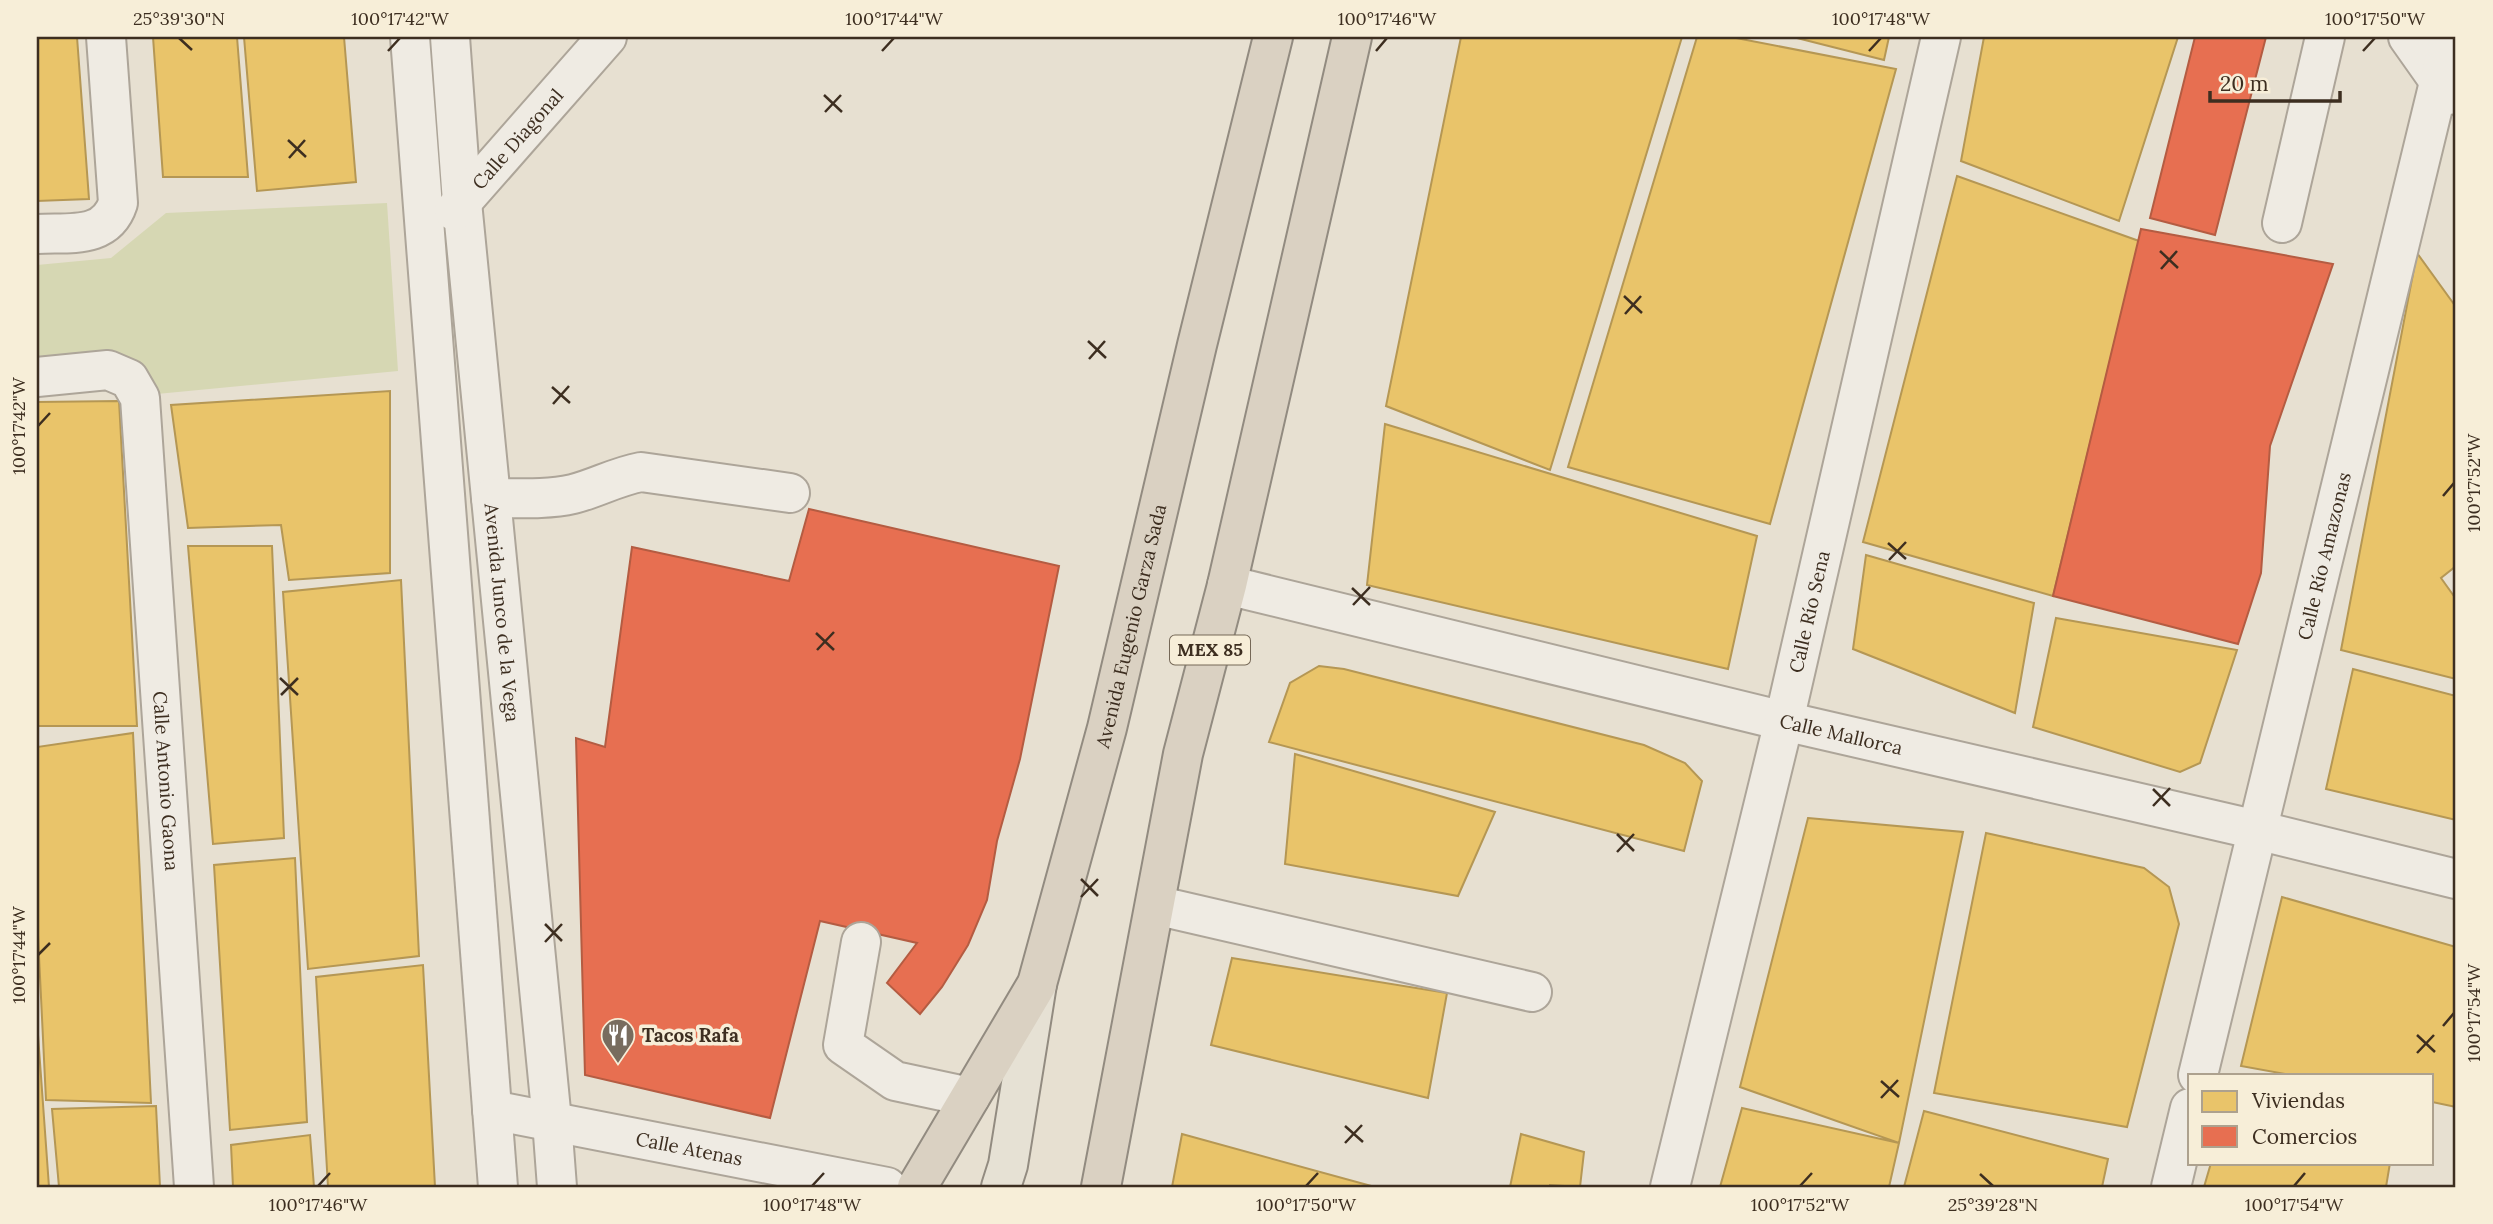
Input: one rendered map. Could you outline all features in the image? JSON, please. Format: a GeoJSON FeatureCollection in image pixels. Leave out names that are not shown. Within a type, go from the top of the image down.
{"type":"FeatureCollection","features":[{"type":"Feature","properties":{"kind":"highway","name":"MEX 85"},"geometry":{"type":"LineString","coordinates":[[1101,1187],[1183,754],[1227,585],[1352,37]]}},
{"type":"Feature","properties":{"kind":"highway","name":"Avenida Eugenio Garza Sada"},"geometry":{"type":"LineString","coordinates":[[917,1187],[1037,984],[1107,728],[1272,39]]}},
{"type":"Feature","properties":{"kind":"main road"},"geometry":{"type":"LineString","coordinates":[[1002,1187],[1008,1165],[1037,984]]}},
{"type":"Feature","properties":{"kind":"street"},"geometry":{"type":"LineString","coordinates":[[37,234],[91,231],[105,225],[114,216],[118,203],[106,37]]}},
{"type":"Feature","properties":{"kind":"street"},"geometry":{"type":"LineString","coordinates":[[410,37],[498,1187]]}},
{"type":"Feature","properties":{"kind":"street","name":"Avenida Junco de la Vega"},"geometry":{"type":"LineString","coordinates":[[450,37],[462,202],[557,1187]]}},
{"type":"Feature","properties":{"kind":"street","name":"Calle Diagonal"},"geometry":{"type":"LineString","coordinates":[[426,242],[607,37]]}},
{"type":"Feature","properties":{"kind":"street"},"geometry":{"type":"LineString","coordinates":[[1335,117],[1370,37]]}},
{"type":"Feature","properties":{"kind":"street","name":"Calle Río Sena"},"geometry":{"type":"LineString","coordinates":[[1670,1187],[1784,721],[1941,37]]}},
{"type":"Feature","properties":{"kind":"street"},"geometry":{"type":"LineString","coordinates":[[2282,223],[2325,37]]}},
{"type":"Feature","properties":{"kind":"street"},"geometry":{"type":"LineString","coordinates":[[2408,37],[2448,92]]}},
{"type":"Feature","properties":{"kind":"street","name":"Calle Río Amazonas"},"geometry":{"type":"LineString","coordinates":[[2198,1074],[2257,831],[2448,92],[2450,37]]}},
{"type":"Feature","properties":{"kind":"street","name":"Calle Antonio Gaona"},"geometry":{"type":"LineString","coordinates":[[37,377],[108,370],[129,379],[140,398],[194,1187]]}},
{"type":"Feature","properties":{"kind":"street"},"geometry":{"type":"LineString","coordinates":[[491,498],[553,498],[576,494],[617,476],[641,472],[790,493]]}},
{"type":"Feature","properties":{"kind":"street","name":"Calle Mallorca"},"geometry":{"type":"LineString","coordinates":[[1227,585],[1784,721],[2456,879]]}},
{"type":"Feature","properties":{"kind":"street"},"geometry":{"type":"LineString","coordinates":[[1155,905],[1532,992]]}},
{"type":"Feature","properties":{"kind":"street"},"geometry":{"type":"LineString","coordinates":[[861,942],[843,1045],[895,1081],[970,1097]]}},
{"type":"Feature","properties":{"kind":"street","name":"Calle Atenas"},"geometry":{"type":"LineString","coordinates":[[492,1110],[887,1187]]}},
{"type":"Feature","properties":{"kind":"street"},"geometry":{"type":"LineString","coordinates":[[2171,1187],[2188,1116]]}},
{"type":"Feature","properties":{"kind":"green space"},"geometry":{"type":"Polygon","coordinates":[[[387,203],[398,371],[157,394],[37,371],[37,265],[111,258],[166,213],[387,203]]]}},
{"type":"Feature","properties":{"kind":"building: Viviendas"},"geometry":{"type":"Polygon","coordinates":[[[37,37],[77,37],[89,199],[37,201],[37,37]]]}},
{"type":"Feature","properties":{"kind":"building: Viviendas"},"geometry":{"type":"Polygon","coordinates":[[[153,37],[237,37],[248,177],[163,177],[153,37]]]}},
{"type":"Feature","properties":{"kind":"building: Viviendas"},"geometry":{"type":"Polygon","coordinates":[[[244,37],[344,37],[356,182],[257,191],[244,37]]]}},
{"type":"Feature","properties":{"kind":"building: Viviendas"},"geometry":{"type":"Polygon","coordinates":[[[1461,37],[1682,37],[1550,470],[1386,406],[1461,37]]]}},
{"type":"Feature","properties":{"kind":"building: Viviendas"},"geometry":{"type":"Polygon","coordinates":[[[1697,37],[1731,37],[1896,69],[1770,524],[1568,467],[1697,37]]]}},
{"type":"Feature","properties":{"kind":"building: Viviendas"},"geometry":{"type":"Polygon","coordinates":[[[1793,37],[1889,37],[1884,60],[1793,37]]]}},
{"type":"Feature","properties":{"kind":"building: Viviendas"},"geometry":{"type":"Polygon","coordinates":[[[1984,37],[2178,37],[2119,221],[1961,161],[1984,37]]]}},
{"type":"Feature","properties":{"kind":"building: Viviendas"},"geometry":{"type":"Polygon","coordinates":[[[1957,176],[2139,241],[2053,596],[1863,542],[1957,176]]]}},
{"type":"Feature","properties":{"kind":"building: Viviendas"},"geometry":{"type":"Polygon","coordinates":[[[2417,253],[2456,307],[2456,566],[2441,578],[2456,599],[2456,679],[2341,650],[2417,253]]]}},
{"type":"Feature","properties":{"kind":"building: Viviendas"},"geometry":{"type":"Polygon","coordinates":[[[390,391],[390,573],[289,580],[281,525],[188,528],[171,405],[390,391]]]}},
{"type":"Feature","properties":{"kind":"building: Viviendas"},"geometry":{"type":"Polygon","coordinates":[[[119,401],[137,726],[37,726],[37,402],[119,401]]]}},
{"type":"Feature","properties":{"kind":"building: Viviendas"},"geometry":{"type":"Polygon","coordinates":[[[1385,424],[1757,536],[1728,669],[1367,585],[1385,424]]]}},
{"type":"Feature","properties":{"kind":"building: Viviendas"},"geometry":{"type":"Polygon","coordinates":[[[188,546],[272,546],[284,838],[213,844],[188,546]]]}},
{"type":"Feature","properties":{"kind":"building: Viviendas"},"geometry":{"type":"Polygon","coordinates":[[[1866,555],[2034,603],[2015,713],[1853,649],[1866,555]]]}},
{"type":"Feature","properties":{"kind":"building: Viviendas"},"geometry":{"type":"Polygon","coordinates":[[[401,580],[419,956],[308,969],[283,592],[401,580]]]}},
{"type":"Feature","properties":{"kind":"building: Viviendas"},"geometry":{"type":"Polygon","coordinates":[[[2056,618],[2237,650],[2200,763],[2180,772],[2033,727],[2056,618]]]}},
{"type":"Feature","properties":{"kind":"building: Viviendas"},"geometry":{"type":"Polygon","coordinates":[[[1319,666],[1344,669],[1644,745],[1685,763],[1702,781],[1684,851],[1269,742],[1290,683],[1319,666]]]}},
{"type":"Feature","properties":{"kind":"building: Viviendas"},"geometry":{"type":"Polygon","coordinates":[[[2353,669],[2456,696],[2456,820],[2326,789],[2353,669]]]}},
{"type":"Feature","properties":{"kind":"building: Viviendas"},"geometry":{"type":"Polygon","coordinates":[[[133,733],[151,1103],[46,1100],[37,915],[37,747],[133,733]]]}},
{"type":"Feature","properties":{"kind":"building: Viviendas"},"geometry":{"type":"Polygon","coordinates":[[[1295,754],[1495,812],[1458,896],[1285,864],[1295,754]]]}},
{"type":"Feature","properties":{"kind":"building: Viviendas"},"geometry":{"type":"Polygon","coordinates":[[[1808,818],[1963,832],[1899,1143],[1740,1087],[1808,818]]]}},
{"type":"Feature","properties":{"kind":"building: Viviendas"},"geometry":{"type":"Polygon","coordinates":[[[1986,833],[2144,868],[2169,887],[2179,924],[2127,1127],[1934,1093],[1986,833]]]}},
{"type":"Feature","properties":{"kind":"building: Viviendas"},"geometry":{"type":"Polygon","coordinates":[[[295,858],[307,1122],[230,1130],[214,865],[295,858]]]}},
{"type":"Feature","properties":{"kind":"building: Viviendas"},"geometry":{"type":"Polygon","coordinates":[[[2282,897],[2456,947],[2456,1107],[2434,1102],[2434,1074],[2285,1074],[2241,1066],[2282,897]]]}},
{"type":"Feature","properties":{"kind":"building: Viviendas"},"geometry":{"type":"Polygon","coordinates":[[[1232,958],[1447,993],[1428,1098],[1211,1045],[1232,958]]]}},
{"type":"Feature","properties":{"kind":"building: Viviendas"},"geometry":{"type":"Polygon","coordinates":[[[423,965],[435,1187],[328,1187],[316,977],[423,965]]]}},
{"type":"Feature","properties":{"kind":"building: Viviendas"},"geometry":{"type":"Polygon","coordinates":[[[37,1021],[49,1187],[37,1187],[37,1021]]]}},
{"type":"Feature","properties":{"kind":"building: Viviendas"},"geometry":{"type":"Polygon","coordinates":[[[156,1106],[160,1187],[59,1187],[52,1109],[156,1106]]]}},
{"type":"Feature","properties":{"kind":"building: Viviendas"},"geometry":{"type":"Polygon","coordinates":[[[1742,1108],[1899,1143],[1889,1187],[1720,1187],[1742,1108]]]}},
{"type":"Feature","properties":{"kind":"building: Viviendas"},"geometry":{"type":"Polygon","coordinates":[[[1924,1111],[2108,1159],[2102,1187],[1904,1187],[1924,1111]]]}},
{"type":"Feature","properties":{"kind":"building: Viviendas"},"geometry":{"type":"Polygon","coordinates":[[[1182,1134],[1375,1187],[1172,1187],[1182,1134]]]}},
{"type":"Feature","properties":{"kind":"building: Viviendas"},"geometry":{"type":"Polygon","coordinates":[[[1521,1134],[1584,1152],[1580,1187],[1510,1187],[1521,1134]]]}},
{"type":"Feature","properties":{"kind":"building: Viviendas"},"geometry":{"type":"Polygon","coordinates":[[[310,1135],[314,1187],[233,1187],[231,1145],[310,1135]]]}},
{"type":"Feature","properties":{"kind":"building: Viviendas"},"geometry":{"type":"Polygon","coordinates":[[[2211,1164],[2390,1164],[2386,1187],[2204,1187],[2211,1164]]]}},
{"type":"Feature","properties":{"kind":"building: Comercios"},"geometry":{"type":"Polygon","coordinates":[[[2195,37],[2266,37],[2215,235],[2150,218],[2195,37]]]}},
{"type":"Feature","properties":{"kind":"building: Comercios"},"geometry":{"type":"Polygon","coordinates":[[[2141,229],[2333,264],[2270,446],[2261,573],[2238,644],[2053,596],[2141,229]]]}},
{"type":"Feature","properties":{"kind":"building: Comercios"},"geometry":{"type":"Polygon","coordinates":[[[809,509],[1059,566],[1020,759],[997,841],[987,900],[968,945],[942,987],[920,1014],[887,983],[917,943],[820,921],[770,1118],[585,1075],[576,738],[605,747],[632,547],[789,581],[809,509]]]}},
{"type":"Feature","properties":{"kind":"place","name":"Tacos Rafa"},"geometry":{"type":"Point","coordinates":[618,1065]}}]}
